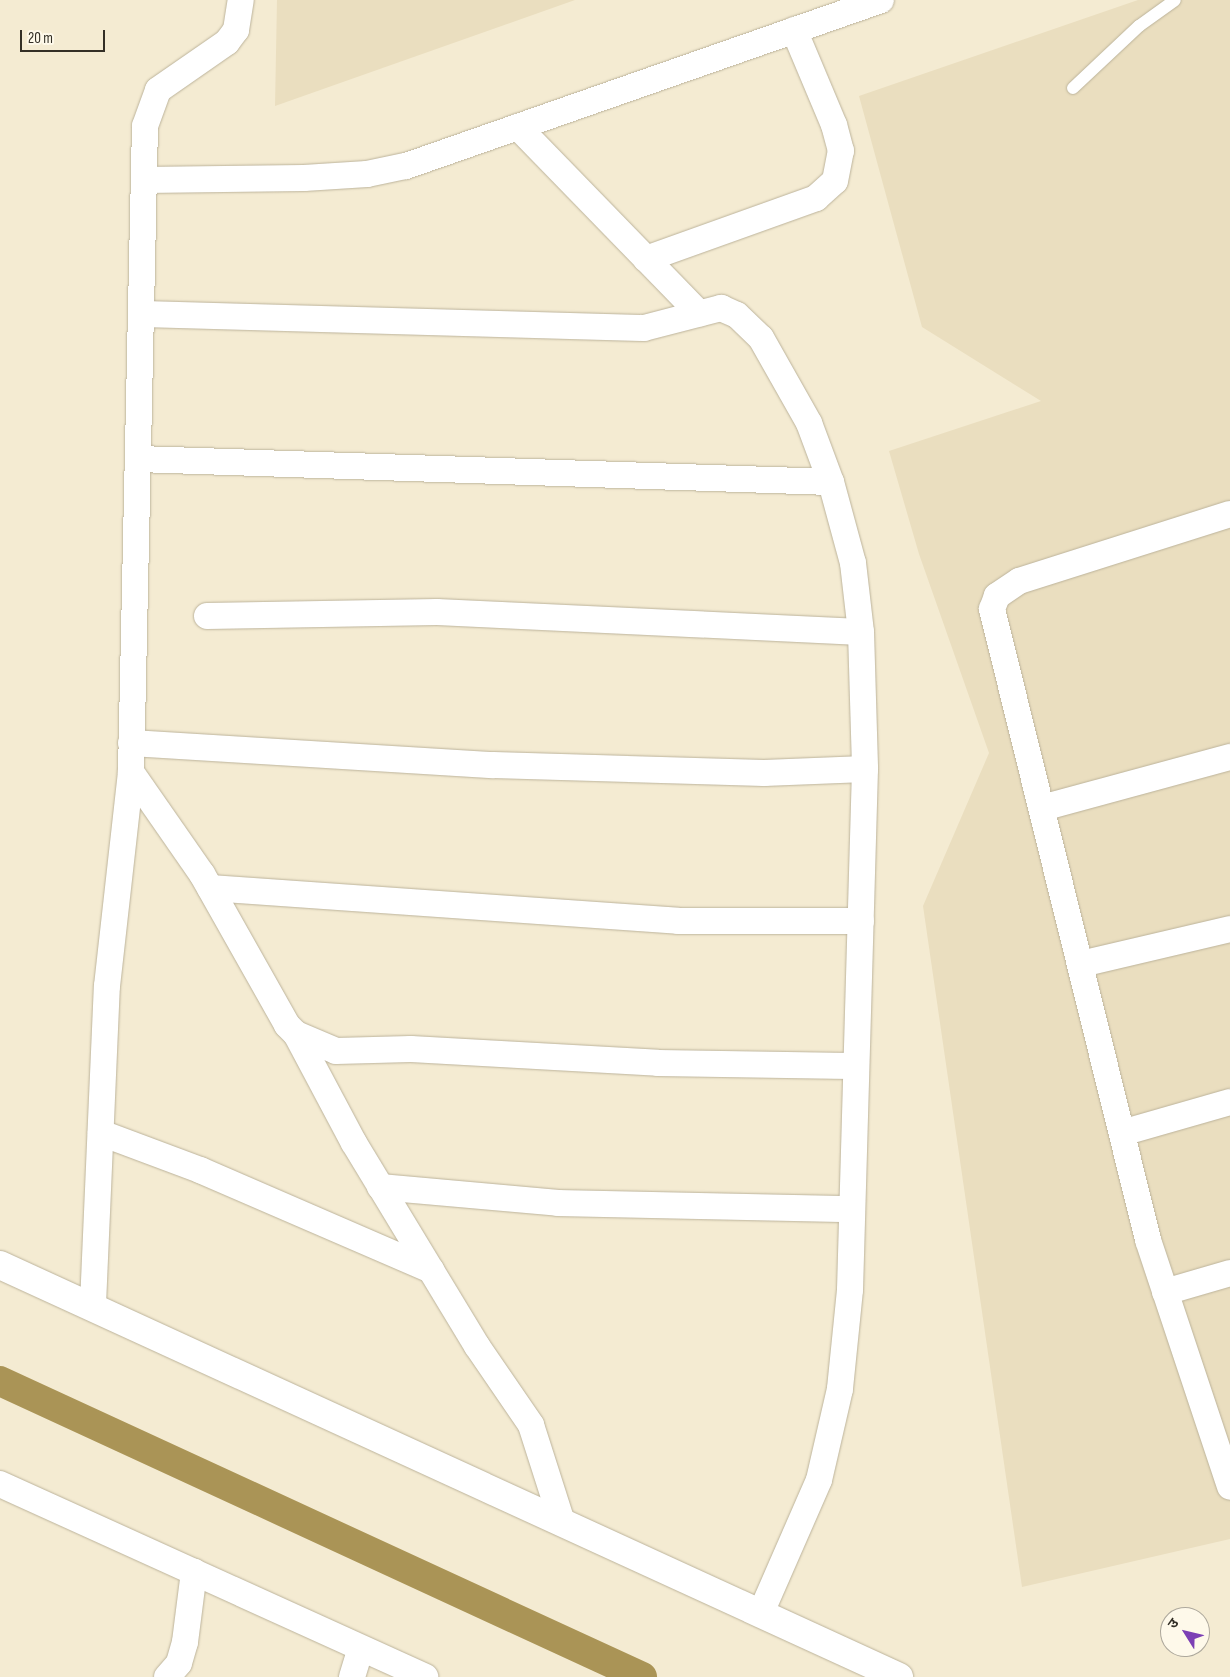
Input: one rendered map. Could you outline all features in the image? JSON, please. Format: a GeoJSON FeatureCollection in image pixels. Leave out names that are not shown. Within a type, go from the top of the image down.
{"type":"FeatureCollection","features":[{"type":"Feature","properties":{"kind":"main road"},"geometry":{"type":"LineString","coordinates":[[0,1264],[93,1304],[898,1677]]}},
{"type":"Feature","properties":{"kind":"street"},"geometry":{"type":"LineString","coordinates":[[93,1304],[108,986],[131,772],[143,314],[145,126],[158,90],[227,42],[241,17],[241,0]]}},
{"type":"Feature","properties":{"kind":"street"},"geometry":{"type":"LineString","coordinates":[[144,180],[366,174],[456,151],[518,127],[881,0]]}},
{"type":"Feature","properties":{"kind":"street"},"geometry":{"type":"LineString","coordinates":[[646,258],[816,198],[835,182],[841,151],[794,30]]}},
{"type":"Feature","properties":{"kind":"street"},"geometry":{"type":"LineString","coordinates":[[518,127],[699,313]]}},
{"type":"Feature","properties":{"kind":"street"},"geometry":{"type":"LineString","coordinates":[[143,314],[644,328],[661,327],[699,313],[721,308],[738,315],[761,338],[808,423],[831,482],[853,563],[861,632],[865,769],[852,1209],[846,1353],[830,1439],[807,1512],[761,1613]]}},
{"type":"Feature","properties":{"kind":"street"},"geometry":{"type":"LineString","coordinates":[[138,459],[831,482]]}},
{"type":"Feature","properties":{"kind":"street"},"geometry":{"type":"LineString","coordinates":[[1230,514],[1019,580],[997,596],[993,624],[1042,808],[1148,1240],[1165,1292],[1225,1454],[1230,1487]]}},
{"type":"Feature","properties":{"kind":"street"},"geometry":{"type":"LineString","coordinates":[[207,616],[437,612],[861,632]]}},
{"type":"Feature","properties":{"kind":"street"},"geometry":{"type":"LineString","coordinates":[[131,743],[503,765],[764,772],[865,769]]}},
{"type":"Feature","properties":{"kind":"street"},"geometry":{"type":"LineString","coordinates":[[1042,808],[1230,757]]}},
{"type":"Feature","properties":{"kind":"street"},"geometry":{"type":"LineString","coordinates":[[131,772],[210,888],[280,1013],[296,1034],[380,1187],[531,1425],[562,1522]]}},
{"type":"Feature","properties":{"kind":"street"},"geometry":{"type":"LineString","coordinates":[[210,888],[678,921],[861,920]]}},
{"type":"Feature","properties":{"kind":"street"},"geometry":{"type":"LineString","coordinates":[[1081,964],[1230,929]]}},
{"type":"Feature","properties":{"kind":"street"},"geometry":{"type":"LineString","coordinates":[[296,1034],[336,1051],[354,1053],[411,1050],[658,1063],[856,1066]]}},
{"type":"Feature","properties":{"kind":"street"},"geometry":{"type":"LineString","coordinates":[[1122,1133],[1230,1102]]}},
{"type":"Feature","properties":{"kind":"street"},"geometry":{"type":"LineString","coordinates":[[101,1134],[200,1170],[431,1270]]}},
{"type":"Feature","properties":{"kind":"street"},"geometry":{"type":"LineString","coordinates":[[380,1187],[558,1202],[852,1209]]}},
{"type":"Feature","properties":{"kind":"street"},"geometry":{"type":"LineString","coordinates":[[1165,1292],[1230,1274]]}},
{"type":"Feature","properties":{"kind":"street"},"geometry":{"type":"LineString","coordinates":[[0,1484],[425,1677]]}},
{"type":"Feature","properties":{"kind":"street"},"geometry":{"type":"LineString","coordinates":[[167,1677],[179,1663],[185,1642],[194,1572]]}},
{"type":"Feature","properties":{"kind":"street"},"geometry":{"type":"LineString","coordinates":[[352,1677],[361,1648]]}},
{"type":"Feature","properties":{"kind":"lane"},"geometry":{"type":"LineString","coordinates":[[1073,88],[1139,26],[1175,0]]}},
{"type":"Feature","properties":{"kind":"shaded area"},"geometry":{"type":"Polygon","coordinates":[[[277,0],[575,0],[275,106],[277,0]]]}},
{"type":"Feature","properties":{"kind":"shaded area"},"geometry":{"type":"Polygon","coordinates":[[[1138,0],[1230,0],[1230,1539],[1022,1587],[923,906],[989,753],[919,554],[889,451],[1041,401],[922,327],[859,96],[1138,0]]]}},
{"type":"Feature","properties":{"kind":"waterway"},"geometry":{"type":"LineString","coordinates":[[0,1381],[642,1677]]}}]}
